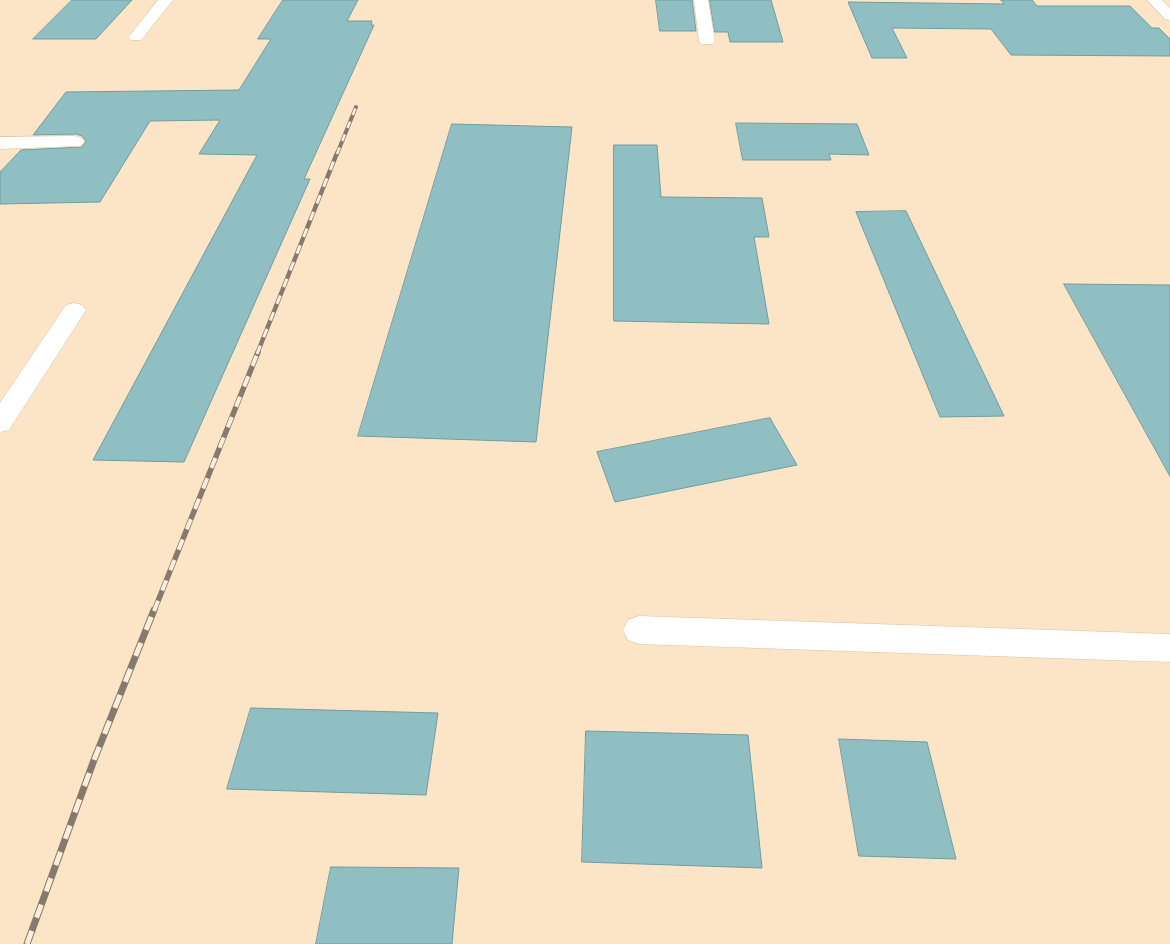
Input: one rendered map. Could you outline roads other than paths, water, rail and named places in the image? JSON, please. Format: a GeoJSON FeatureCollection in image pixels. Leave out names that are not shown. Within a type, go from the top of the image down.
{"type":"FeatureCollection","features":[{"type":"Feature","properties":{"kind":"street"},"geometry":{"type":"LineString","coordinates":[[136,37],[166,0]]}},
{"type":"Feature","properties":{"kind":"street"},"geometry":{"type":"LineString","coordinates":[[701,0],[707,41]]}},
{"type":"Feature","properties":{"kind":"street"},"geometry":{"type":"LineString","coordinates":[[1154,0],[1170,16]]}},
{"type":"Feature","properties":{"kind":"street"},"geometry":{"type":"LineString","coordinates":[[0,143],[75,142]]}},
{"type":"Feature","properties":{"kind":"street"},"geometry":{"type":"LineString","coordinates":[[0,423],[74,310]]}},
{"type":"Feature","properties":{"kind":"street"},"geometry":{"type":"LineString","coordinates":[[640,630],[1170,648]]}},
{"type":"Feature","properties":{"kind":"railway"},"geometry":{"type":"LineString","coordinates":[[337,154],[356,107]]}},
{"type":"Feature","properties":{"kind":"railway"},"geometry":{"type":"LineString","coordinates":[[257,354],[337,153]]}},
{"type":"Feature","properties":{"kind":"railway"},"geometry":{"type":"LineString","coordinates":[[154,611],[258,352]]}},
{"type":"Feature","properties":{"kind":"railway"},"geometry":{"type":"LineString","coordinates":[[27,944],[94,760],[154,610]]}}]}
